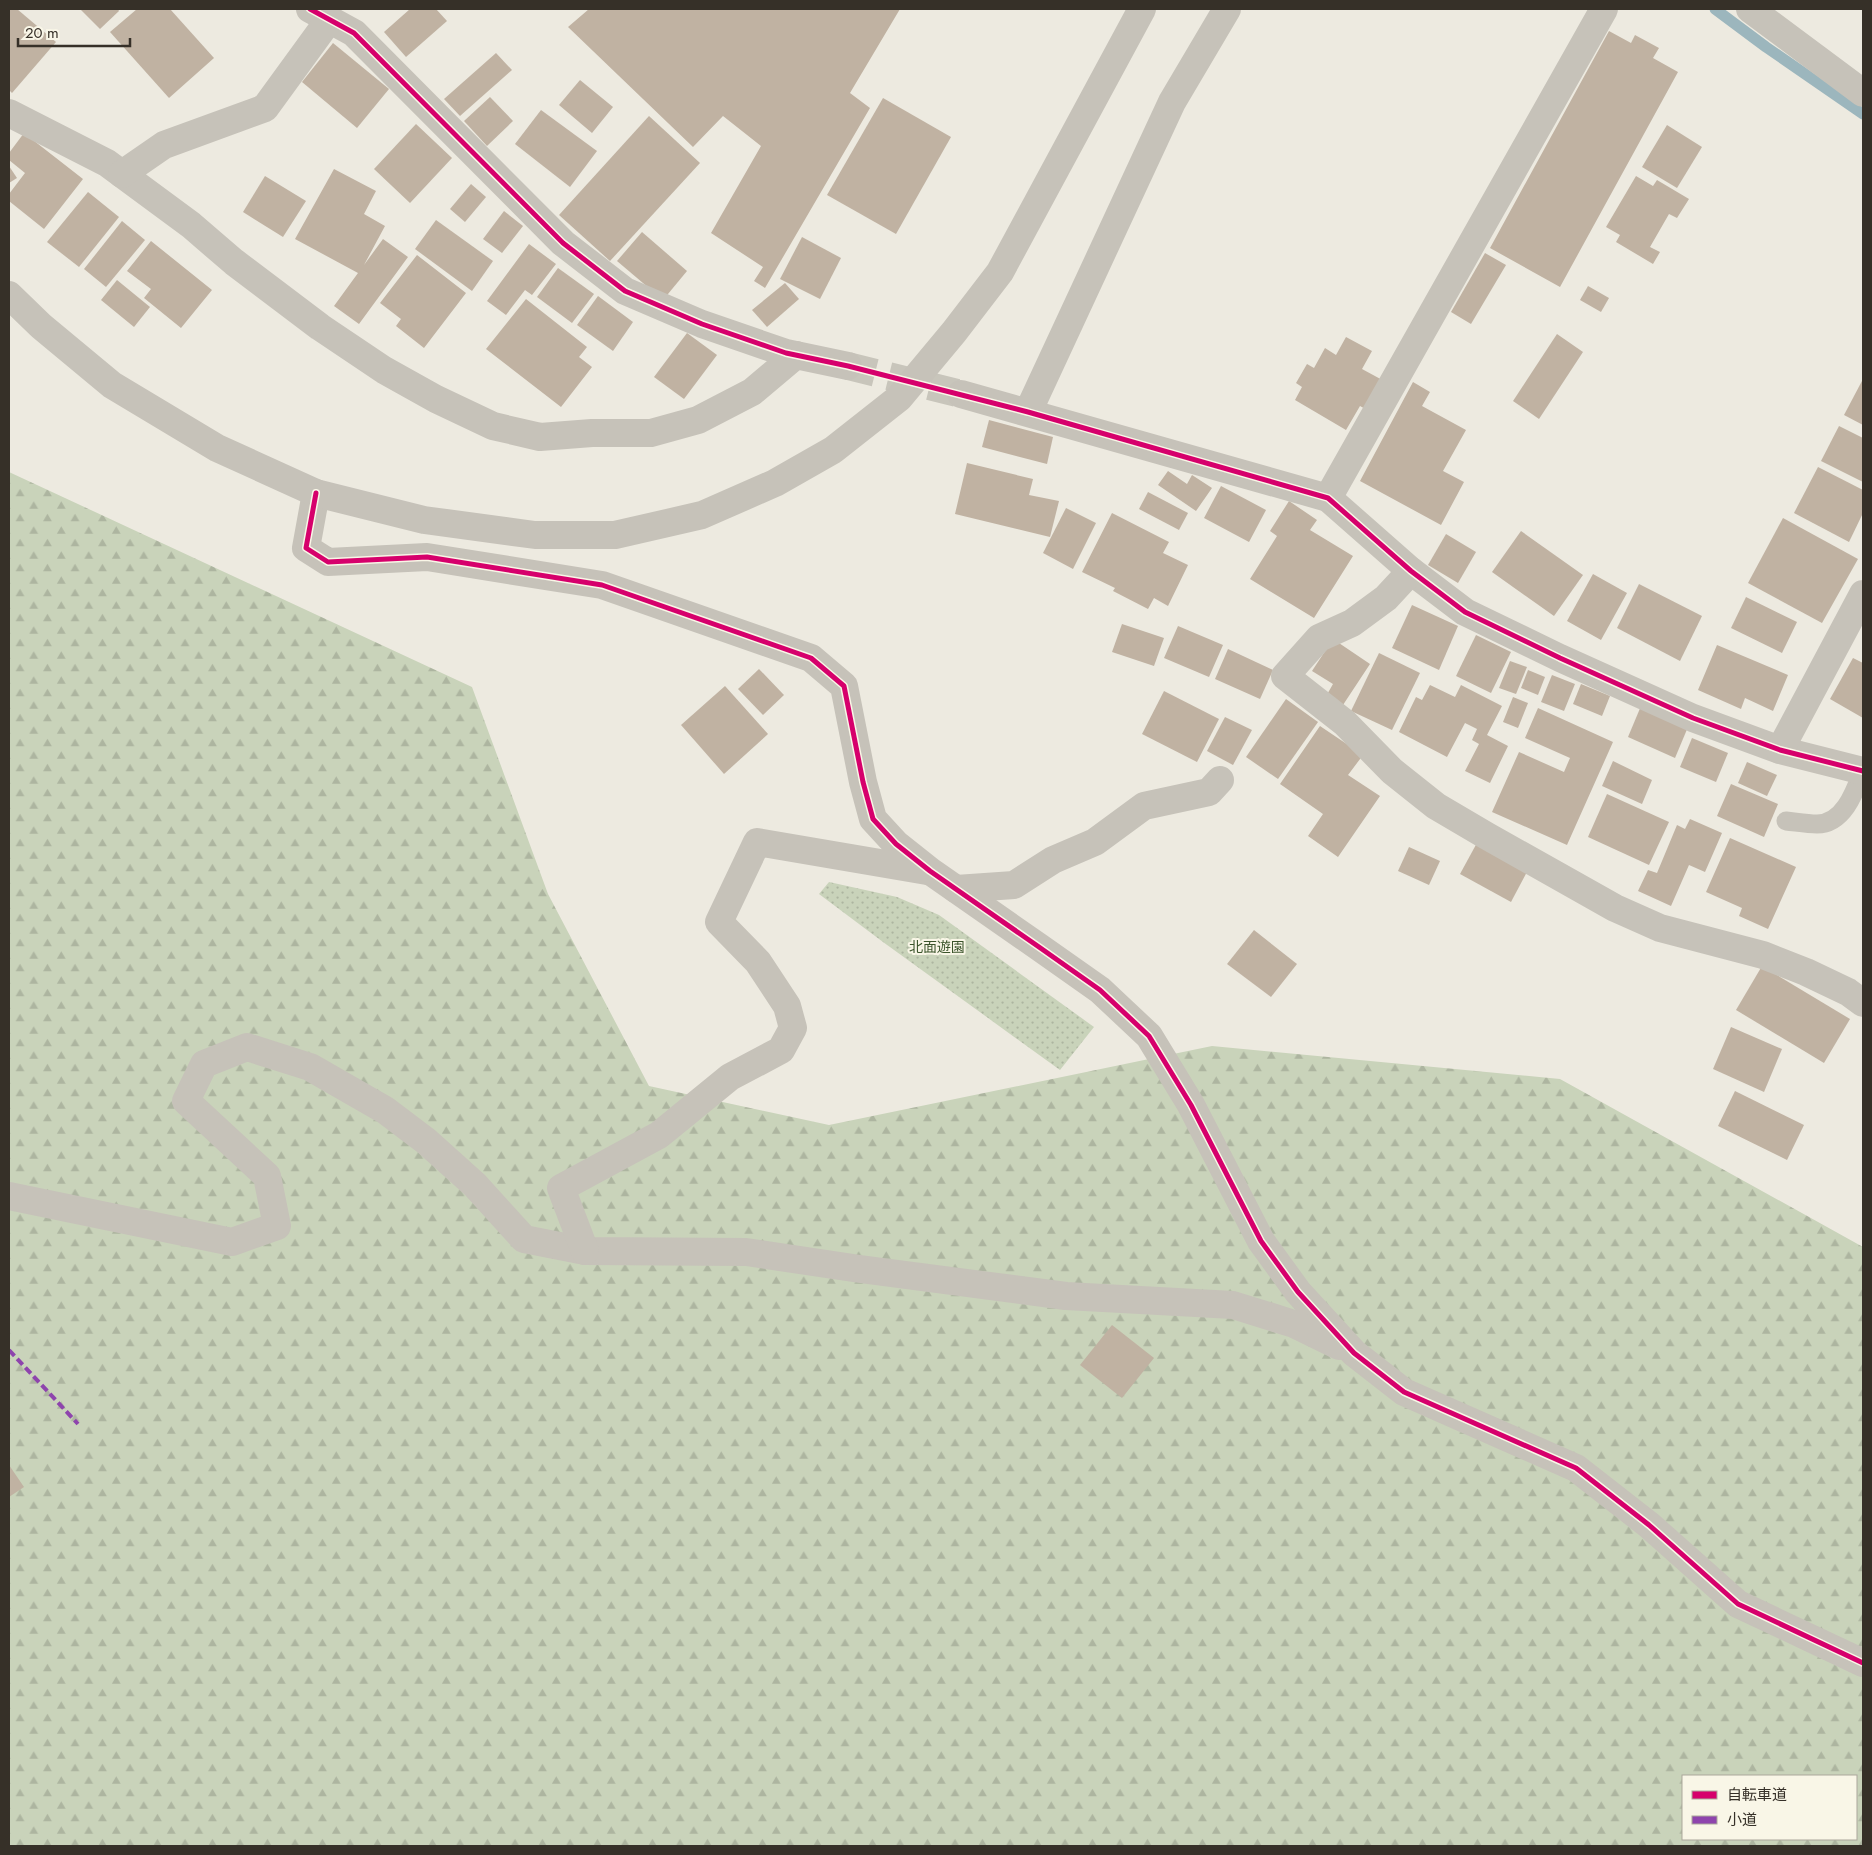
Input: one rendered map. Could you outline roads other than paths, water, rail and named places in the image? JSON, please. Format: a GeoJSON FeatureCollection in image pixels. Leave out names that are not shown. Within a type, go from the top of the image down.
{"type":"FeatureCollection","features":[{"type":"Feature","properties":{"kind":"street"},"geometry":{"type":"LineString","coordinates":[[9,295],[41,326],[112,385],[217,448],[316,493],[424,520],[535,535],[615,535],[702,514],[775,483],[833,450],[899,398],[954,332],[1000,272],[1142,9]]}},
{"type":"Feature","properties":{"kind":"street"},"geometry":{"type":"LineString","coordinates":[[1028,412],[1172,102],[1226,9]]}},
{"type":"Feature","properties":{"kind":"street"},"geometry":{"type":"LineString","coordinates":[[1328,498],[1604,9]]}},
{"type":"Feature","properties":{"kind":"street"},"geometry":{"type":"LineString","coordinates":[[1750,9],[1863,93]]}},
{"type":"Feature","properties":{"kind":"street"},"geometry":{"type":"LineString","coordinates":[[122,174],[164,145],[265,108],[319,14],[354,33],[563,243],[625,291],[702,324],[796,355],[848,366]]}},
{"type":"Feature","properties":{"kind":"street"},"geometry":{"type":"LineString","coordinates":[[9,113],[107,163],[191,225],[234,262],[320,327],[376,365],[436,400],[493,426],[540,437],[592,433],[651,433],[698,420],[752,392],[796,355]]}},
{"type":"Feature","properties":{"kind":"street"},"geometry":{"type":"LineString","coordinates":[[961,394],[1328,498],[1411,571],[1465,612],[1551,654],[1693,718],[1780,750],[1863,771]]}},
{"type":"Feature","properties":{"kind":"street"},"geometry":{"type":"LineString","coordinates":[[316,493],[306,548],[328,562],[427,557],[602,585],[811,658],[844,686],[863,782],[873,819],[896,844],[930,871],[1100,990],[1149,1036],[1191,1105],[1262,1241],[1298,1292],[1354,1353],[1404,1392],[1576,1468],[1649,1525],[1738,1604],[1863,1663]]}},
{"type":"Feature","properties":{"kind":"street"},"geometry":{"type":"LineString","coordinates":[[1411,571],[1386,598],[1359,618],[1319,638],[1286,676],[1345,723],[1392,771],[1428,800],[1487,836],[1615,908],[1660,928],[1763,955],[1806,972],[1848,992],[1863,1003]]}},
{"type":"Feature","properties":{"kind":"street"},"geometry":{"type":"LineString","coordinates":[[1780,750],[1863,594]]}},
{"type":"Feature","properties":{"kind":"street"},"geometry":{"type":"LineString","coordinates":[[956,889],[1014,885],[1053,860],[1095,842],[1144,806],[1209,792],[1220,780]]}},
{"type":"Feature","properties":{"kind":"street"},"geometry":{"type":"LineString","coordinates":[[585,1251],[561,1188],[659,1134],[730,1077],[781,1050],[793,1028],[787,1006],[758,962],[719,922],[757,842],[930,871]]}},
{"type":"Feature","properties":{"kind":"street"},"geometry":{"type":"LineString","coordinates":[[9,1196],[232,1242],[277,1226],[267,1176],[186,1101],[204,1064],[248,1046],[310,1067],[385,1110],[426,1141],[475,1185],[524,1239],[585,1251],[746,1252],[1066,1296],[1233,1305],[1294,1324],[1354,1353]]}},
{"type":"Feature","properties":{"kind":"lane"},"geometry":{"type":"LineString","coordinates":[[1786,821],[1819,824],[1831,820],[1849,803],[1863,771]]}},
{"type":"Feature","properties":{"kind":"waterway"},"geometry":{"type":"LineString","coordinates":[[1715,9],[1863,114]]}},
{"type":"Feature","properties":{"kind":"tunnel"},"geometry":{"type":"LineString","coordinates":[[848,366],[961,394]]}},
{"type":"Feature","properties":{"kind":"park label","name":"北面遊園"},"geometry":{"type":"Point","coordinates":[937,947]}}]}
